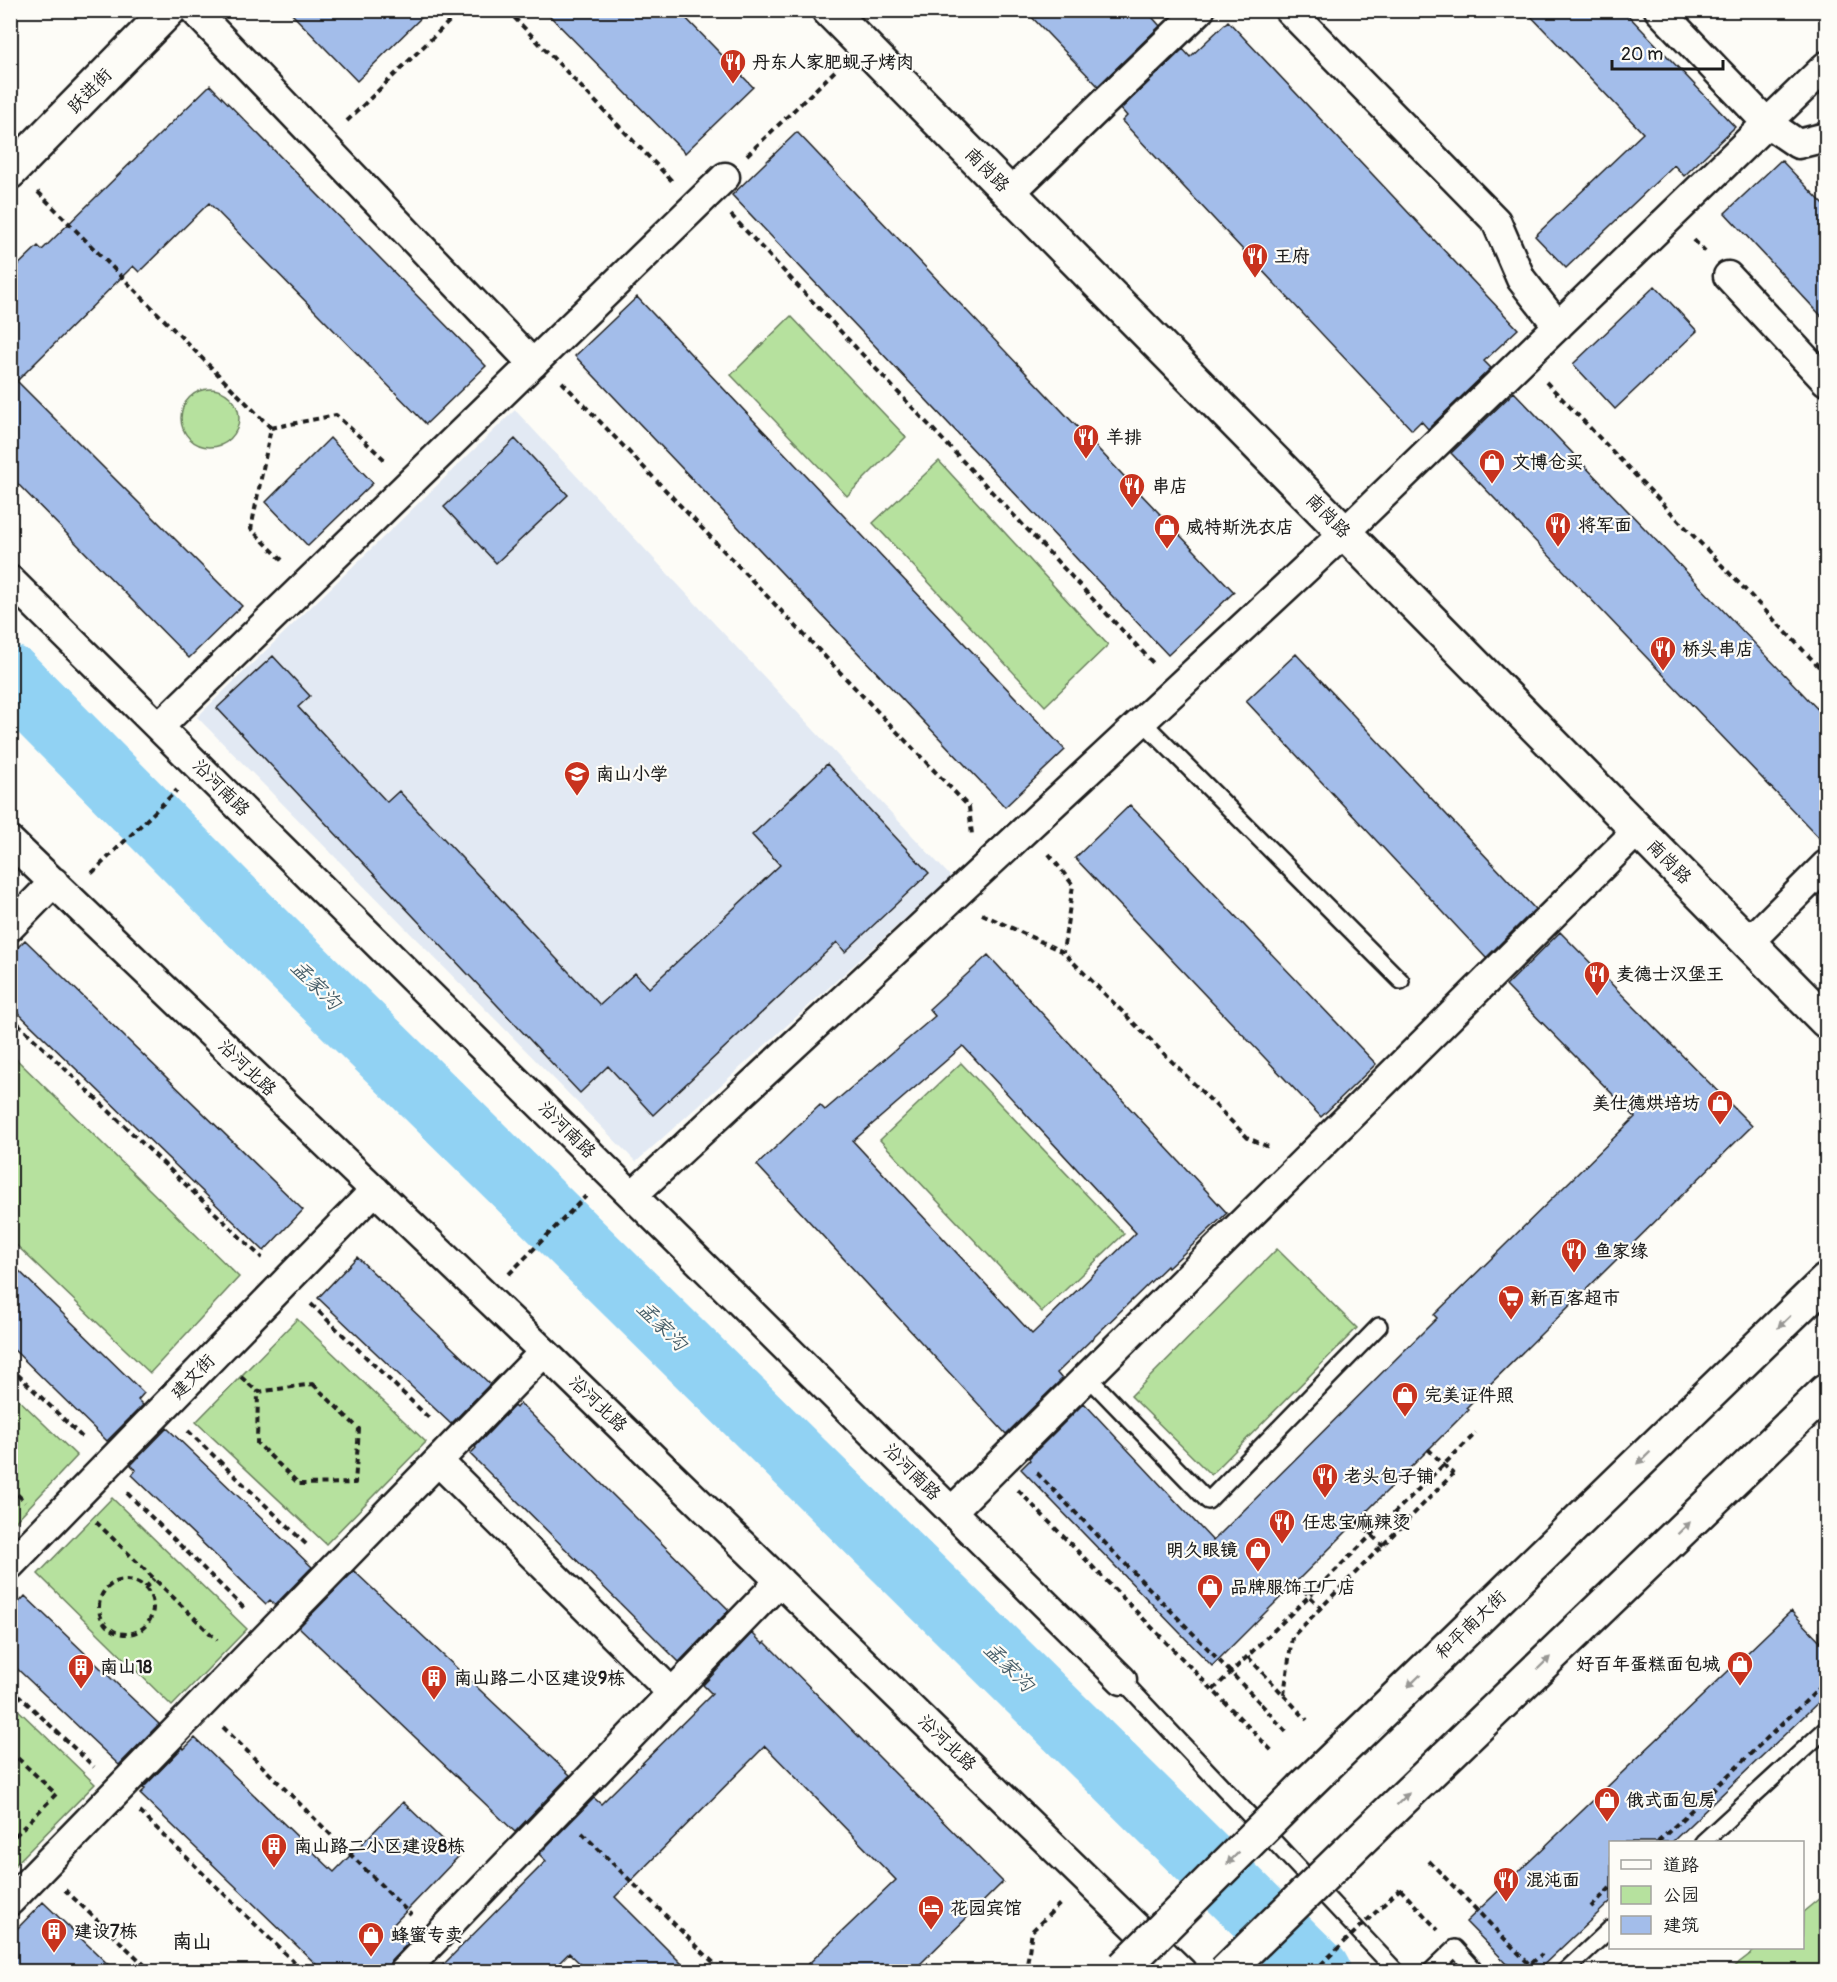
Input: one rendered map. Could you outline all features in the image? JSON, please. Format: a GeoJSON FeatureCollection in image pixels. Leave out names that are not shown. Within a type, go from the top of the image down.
{"type":"FeatureCollection","features":[{"type":"Feature","properties":{"kind":"main road","name":"跃进街"},"geometry":{"type":"LineString","coordinates":[[12,170],[169,10]]}},
{"type":"Feature","properties":{"kind":"main road","name":"南岗路"},"geometry":{"type":"LineString","coordinates":[[829,10],[1827,1021]]}},
{"type":"Feature","properties":{"kind":"main road","name":"和平南大街"},"geometry":{"type":"LineString","coordinates":[[1122,1969],[1304,1787],[1827,1281]]}},
{"type":"Feature","properties":{"kind":"main road"},"geometry":{"type":"LineString","coordinates":[[1225,1971],[1827,1391]]}},
{"type":"Feature","properties":{"kind":"street"},"geometry":{"type":"LineString","coordinates":[[194,10],[323,145],[536,361]]}},
{"type":"Feature","properties":{"kind":"street"},"geometry":{"type":"LineString","coordinates":[[1010,193],[1200,10]]}},
{"type":"Feature","properties":{"kind":"street"},"geometry":{"type":"LineString","coordinates":[[1289,10],[1496,221],[1521,279],[1558,326]]}},
{"type":"Feature","properties":{"kind":"street"},"geometry":{"type":"LineString","coordinates":[[1659,10],[1767,123],[1798,144],[1827,137]]}},
{"type":"Feature","properties":{"kind":"street"},"geometry":{"type":"LineString","coordinates":[[633,1195],[1344,533],[1827,66]]}},
{"type":"Feature","properties":{"kind":"street"},"geometry":{"type":"LineString","coordinates":[[159,727],[710,191]]}},
{"type":"Feature","properties":{"kind":"street"},"geometry":{"type":"LineString","coordinates":[[1728,276],[1827,381]]}},
{"type":"Feature","properties":{"kind":"street","name":"沿河南路"},"geometry":{"type":"LineString","coordinates":[[10,580],[1122,1680]]}},
{"type":"Feature","properties":{"kind":"street"},"geometry":{"type":"LineString","coordinates":[[952,1511],[1638,830]]}},
{"type":"Feature","properties":{"kind":"street","name":"沿河北路"},"geometry":{"type":"LineString","coordinates":[[10,841],[544,1352],[1182,1971]]}},
{"type":"Feature","properties":{"kind":"street"},"geometry":{"type":"LineString","coordinates":[[1749,942],[1827,865]]}},
{"type":"Feature","properties":{"kind":"street"},"geometry":{"type":"LineString","coordinates":[[10,927],[61,889]]}},
{"type":"Feature","properties":{"kind":"street","name":"建文街"},"geometry":{"type":"LineString","coordinates":[[10,1565],[375,1190]]}},
{"type":"Feature","properties":{"kind":"street"},"geometry":{"type":"LineString","coordinates":[[10,1901],[544,1352]]}},
{"type":"Feature","properties":{"kind":"street"},"geometry":{"type":"LineString","coordinates":[[447,1452],[672,1693]]}},
{"type":"Feature","properties":{"kind":"street"},"geometry":{"type":"LineString","coordinates":[[403,1971],[780,1581]]}},
{"type":"Feature","properties":{"kind":"lane"},"geometry":{"type":"LineString","coordinates":[[1142,721],[1401,981]]}},
{"type":"Feature","properties":{"kind":"lane"},"geometry":{"type":"LineString","coordinates":[[1088,1377],[1208,1501],[1379,1326]]}},
{"type":"Feature","properties":{"kind":"lane"},"geometry":{"type":"LineString","coordinates":[[1122,1680],[1397,1971]]}},
{"type":"Feature","properties":{"kind":"lane"},"geometry":{"type":"LineString","coordinates":[[1704,1841],[1827,1729]]}},
{"type":"Feature","properties":{"kind":"lane"},"geometry":{"type":"LineString","coordinates":[[1564,1971],[1609,1931]]}},
{"type":"Feature","properties":{"kind":"lane"},"geometry":{"type":"LineString","coordinates":[[1430,1971],[1455,1948],[1477,1971]]}},
{"type":"Feature","properties":{"kind":"path"},"geometry":{"type":"LineString","coordinates":[[323,145],[461,10]]}},
{"type":"Feature","properties":{"kind":"path"},"geometry":{"type":"LineString","coordinates":[[507,10],[710,191],[1177,688]]}},
{"type":"Feature","properties":{"kind":"path"},"geometry":{"type":"LineString","coordinates":[[710,191],[862,44]]}},
{"type":"Feature","properties":{"kind":"path"},"geometry":{"type":"LineString","coordinates":[[12,170],[271,428]]}},
{"type":"Feature","properties":{"kind":"path"},"geometry":{"type":"LineString","coordinates":[[1671,217],[1728,276]]}},
{"type":"Feature","properties":{"kind":"path"},"geometry":{"type":"LineString","coordinates":[[1524,359],[1827,674]]}},
{"type":"Feature","properties":{"kind":"path"},"geometry":{"type":"LineString","coordinates":[[536,361],[969,807],[978,874]]}},
{"type":"Feature","properties":{"kind":"path"},"geometry":{"type":"LineString","coordinates":[[271,428],[336,415],[410,483]]}},
{"type":"Feature","properties":{"kind":"path"},"geometry":{"type":"LineString","coordinates":[[271,428],[251,529],[306,584]]}},
{"type":"Feature","properties":{"kind":"path"},"geometry":{"type":"LineString","coordinates":[[61,889],[201,768]]}},
{"type":"Feature","properties":{"kind":"path"},"geometry":{"type":"LineString","coordinates":[[1028,827],[1073,885],[1063,952]]}},
{"type":"Feature","properties":{"kind":"path"},"geometry":{"type":"LineString","coordinates":[[952,898],[1063,952],[1248,1138],[1306,1160]]}},
{"type":"Feature","properties":{"kind":"path"},"geometry":{"type":"LineString","coordinates":[[10,1016],[253,1249]]}},
{"type":"Feature","properties":{"kind":"path"},"geometry":{"type":"LineString","coordinates":[[486,1297],[610,1172]]}},
{"type":"Feature","properties":{"kind":"path"},"geometry":{"type":"LineString","coordinates":[[287,1280],[447,1452]]}},
{"type":"Feature","properties":{"kind":"path"},"geometry":{"type":"LineString","coordinates":[[10,1367],[110,1463]]}},
{"type":"Feature","properties":{"kind":"path"},"geometry":{"type":"LineString","coordinates":[[234,1370],[258,1392],[257,1443],[299,1484],[356,1483],[359,1429],[313,1384],[258,1392]]}},
{"type":"Feature","properties":{"kind":"path"},"geometry":{"type":"LineString","coordinates":[[164,1407],[311,1550]]}},
{"type":"Feature","properties":{"kind":"path"},"geometry":{"type":"LineString","coordinates":[[1213,1690],[1476,1434]]}},
{"type":"Feature","properties":{"kind":"path"},"geometry":{"type":"LineString","coordinates":[[1284,1695],[1292,1637],[1453,1474],[1428,1449]]}},
{"type":"Feature","properties":{"kind":"path"},"geometry":{"type":"LineString","coordinates":[[996,1468],[1273,1752]]}},
{"type":"Feature","properties":{"kind":"path"},"geometry":{"type":"LineString","coordinates":[[1037,1473],[1289,1735]]}},
{"type":"Feature","properties":{"kind":"path"},"geometry":{"type":"LineString","coordinates":[[73,1500],[241,1664]]}},
{"type":"Feature","properties":{"kind":"path"},"geometry":{"type":"LineString","coordinates":[[138,1504],[244,1607]]}},
{"type":"Feature","properties":{"kind":"path"},"geometry":{"type":"LineString","coordinates":[[1357,1521],[1383,1546]]}},
{"type":"Feature","properties":{"kind":"path"},"geometry":{"type":"LineString","coordinates":[[145,1588],[154,1579]]}},
{"type":"Feature","properties":{"kind":"path"},"geometry":{"type":"LineString","coordinates":[[124,1580],[133,1581],[145,1588],[152,1600],[153,1608],[146,1626],[140,1631],[122,1635],[107,1627],[98,1611],[102,1594],[107,1587],[124,1580]]}},
{"type":"Feature","properties":{"kind":"path"},"geometry":{"type":"LineString","coordinates":[[1296,1582],[1320,1608]]}},
{"type":"Feature","properties":{"kind":"path"},"geometry":{"type":"LineString","coordinates":[[1248,1657],[1306,1720]]}},
{"type":"Feature","properties":{"kind":"path"},"geometry":{"type":"LineString","coordinates":[[1659,1841],[1827,1682]]}},
{"type":"Feature","properties":{"kind":"path"},"geometry":{"type":"LineString","coordinates":[[10,1687],[304,1971]]}},
{"type":"Feature","properties":{"kind":"path"},"geometry":{"type":"LineString","coordinates":[[201,1705],[411,1915]]}},
{"type":"Feature","properties":{"kind":"path"},"geometry":{"type":"LineString","coordinates":[[10,1751],[56,1794],[10,1841]]}},
{"type":"Feature","properties":{"kind":"path"},"geometry":{"type":"LineString","coordinates":[[559,1810],[723,1971]]}},
{"type":"Feature","properties":{"kind":"path"},"geometry":{"type":"LineString","coordinates":[[1429,1860],[1530,1965],[1546,1950]]}},
{"type":"Feature","properties":{"kind":"path"},"geometry":{"type":"LineString","coordinates":[[43,1869],[152,1971]]}},
{"type":"Feature","properties":{"kind":"path"},"geometry":{"type":"LineString","coordinates":[[1026,1971],[1032,1931],[1086,1878]]}},
{"type":"Feature","properties":{"kind":"path"},"geometry":{"type":"LineString","coordinates":[[1313,1971],[1400,1889],[1455,1948]]}},
{"type":"Feature","properties":{"kind":"path"},"geometry":{"type":"LineString","coordinates":[[1586,1911],[1609,1890]]}},
{"type":"Feature","properties":{"kind":"shaded area","name":"南山小学"},"geometry":{"type":"Polygon","coordinates":[[[515,410],[951,877],[636,1162],[197,717],[515,410]]]}},
{"type":"Feature","properties":{"kind":"green space"},"geometry":{"type":"Polygon","coordinates":[[[791,316],[906,437],[847,496],[731,375],[791,316]]]}},
{"type":"Feature","properties":{"kind":"green space"},"geometry":{"type":"Polygon","coordinates":[[[204,389],[216,389],[231,397],[239,412],[239,424],[231,439],[216,447],[204,447],[189,439],[181,424],[181,412],[189,397],[204,389]]]}},
{"type":"Feature","properties":{"kind":"green space"},"geometry":{"type":"Polygon","coordinates":[[[939,461],[1108,645],[1045,706],[873,523],[939,461]]]}},
{"type":"Feature","properties":{"kind":"green space"},"geometry":{"type":"Polygon","coordinates":[[[10,1053],[239,1277],[150,1373],[11,1240],[10,1053]]]}},
{"type":"Feature","properties":{"kind":"green space"},"geometry":{"type":"Polygon","coordinates":[[[961,1063],[1124,1234],[1042,1312],[880,1140],[961,1063]]]}},
{"type":"Feature","properties":{"kind":"green space"},"geometry":{"type":"Polygon","coordinates":[[[1277,1249],[1357,1328],[1211,1475],[1131,1396],[1277,1249]]]}},
{"type":"Feature","properties":{"kind":"green space"},"geometry":{"type":"Polygon","coordinates":[[[297,1319],[426,1442],[326,1544],[196,1422],[297,1319]]]}},
{"type":"Feature","properties":{"kind":"green space"},"geometry":{"type":"Polygon","coordinates":[[[11,1392],[77,1456],[10,1526],[11,1392]]]}},
{"type":"Feature","properties":{"kind":"green space"},"geometry":{"type":"Polygon","coordinates":[[[112,1498],[247,1629],[172,1706],[38,1574],[112,1498]]]}},
{"type":"Feature","properties":{"kind":"green space"},"geometry":{"type":"Polygon","coordinates":[[[10,1702],[95,1784],[11,1869],[10,1869],[10,1702]]]}},
{"type":"Feature","properties":{"kind":"green space"},"geometry":{"type":"Polygon","coordinates":[[[1826,1893],[1826,1971],[1728,1971],[1757,1949],[1804,1949],[1804,1911],[1826,1893]]]}},
{"type":"Feature","properties":{"kind":"building"},"geometry":{"type":"Polygon","coordinates":[[[288,10],[429,10],[357,81],[288,10]]]}},
{"type":"Feature","properties":{"kind":"building"},"geometry":{"type":"Polygon","coordinates":[[[544,10],[678,10],[753,87],[685,153],[544,10]]]}},
{"type":"Feature","properties":{"kind":"building"},"geometry":{"type":"Polygon","coordinates":[[[1025,10],[1146,10],[1160,26],[1098,86],[1025,10]]]}},
{"type":"Feature","properties":{"kind":"building"},"geometry":{"type":"Polygon","coordinates":[[[1525,10],[1623,10],[1735,127],[1684,176],[1674,165],[1566,268],[1535,236],[1643,133],[1525,10]]]}},
{"type":"Feature","properties":{"kind":"building"},"geometry":{"type":"Polygon","coordinates":[[[1228,21],[1518,329],[1484,361],[1491,368],[1428,429],[1421,421],[1412,430],[1122,121],[1127,116],[1121,109],[1183,49],[1190,57],[1228,21]]]}},
{"type":"Feature","properties":{"kind":"building"},"geometry":{"type":"Polygon","coordinates":[[[210,85],[486,366],[426,424],[209,203],[139,272],[133,266],[17,381],[242,606],[189,658],[10,476],[10,273],[38,246],[42,250],[210,85]]]}},
{"type":"Feature","properties":{"kind":"building"},"geometry":{"type":"Polygon","coordinates":[[[797,132],[1234,592],[1168,655],[732,195],[797,132]]]}},
{"type":"Feature","properties":{"kind":"building"},"geometry":{"type":"Polygon","coordinates":[[[1781,160],[1827,208],[1827,322],[1725,213],[1781,160]]]}},
{"type":"Feature","properties":{"kind":"building"},"geometry":{"type":"Polygon","coordinates":[[[1655,286],[1697,331],[1615,409],[1573,364],[1655,286]]]}},
{"type":"Feature","properties":{"kind":"building"},"geometry":{"type":"Polygon","coordinates":[[[637,297],[1065,750],[1005,807],[575,356],[637,297]]]}},
{"type":"Feature","properties":{"kind":"building"},"geometry":{"type":"Polygon","coordinates":[[[1514,392],[1827,719],[1827,846],[1451,453],[1514,392]]]}},
{"type":"Feature","properties":{"kind":"building"},"geometry":{"type":"Polygon","coordinates":[[[330,438],[373,483],[308,546],[266,502],[330,438]]]}},
{"type":"Feature","properties":{"kind":"building"},"geometry":{"type":"Polygon","coordinates":[[[515,439],[568,495],[496,563],[444,507],[515,439]]]}},
{"type":"Feature","properties":{"kind":"building"},"geometry":{"type":"Polygon","coordinates":[[[1296,654],[1535,909],[1486,958],[1246,701],[1296,654]]]}},
{"type":"Feature","properties":{"kind":"building"},"geometry":{"type":"Polygon","coordinates":[[[273,656],[310,696],[298,707],[387,802],[399,791],[600,1005],[635,973],[649,988],[780,865],[752,835],[827,764],[929,873],[845,952],[837,942],[653,1115],[608,1066],[580,1093],[217,708],[273,656]]]}},
{"type":"Feature","properties":{"kind":"building"},"geometry":{"type":"Polygon","coordinates":[[[1130,805],[1376,1064],[1321,1117],[1075,858],[1130,805]]]}},
{"type":"Feature","properties":{"kind":"building"},"geometry":{"type":"Polygon","coordinates":[[[1560,932],[1752,1126],[1467,1407],[1469,1409],[1212,1666],[1021,1469],[1030,1460],[1029,1458],[1084,1403],[1213,1541],[1437,1318],[1434,1315],[1635,1117],[1506,986],[1560,932]]]}},
{"type":"Feature","properties":{"kind":"building"},"geometry":{"type":"Polygon","coordinates":[[[25,940],[303,1210],[264,1251],[10,1005],[10,955],[25,940]]]}},
{"type":"Feature","properties":{"kind":"building"},"geometry":{"type":"Polygon","coordinates":[[[988,955],[1227,1213],[1168,1268],[1167,1266],[1057,1373],[1062,1379],[1006,1434],[757,1165],[820,1105],[825,1110],[935,1016],[929,1009],[988,955]],[[963,1046],[853,1141],[1032,1334],[1136,1233],[963,1046]]]}},
{"type":"Feature","properties":{"kind":"building"},"geometry":{"type":"Polygon","coordinates":[[[357,1257],[490,1384],[451,1424],[318,1298],[357,1257]]]}},
{"type":"Feature","properties":{"kind":"building"},"geometry":{"type":"Polygon","coordinates":[[[10,1262],[144,1393],[138,1400],[143,1405],[107,1441],[10,1346],[10,1262]]]}},
{"type":"Feature","properties":{"kind":"building"},"geometry":{"type":"Polygon","coordinates":[[[520,1403],[729,1610],[679,1662],[470,1454],[514,1406],[516,1408],[520,1403]]]}},
{"type":"Feature","properties":{"kind":"building"},"geometry":{"type":"Polygon","coordinates":[[[167,1428],[312,1567],[275,1605],[270,1600],[266,1604],[132,1475],[136,1470],[131,1465],[167,1428]]]}},
{"type":"Feature","properties":{"kind":"building","name":"南山路二小区建设9栋"},"geometry":{"type":"Polygon","coordinates":[[[354,1571],[570,1775],[515,1832],[299,1627],[354,1571]]]}},
{"type":"Feature","properties":{"kind":"building","name":"南山18"},"geometry":{"type":"Polygon","coordinates":[[[25,1596],[159,1724],[119,1765],[10,1662],[10,1612],[25,1596]]]}},
{"type":"Feature","properties":{"kind":"building"},"geometry":{"type":"Polygon","coordinates":[[[1791,1611],[1827,1648],[1827,1694],[1673,1841],[1609,1841],[1609,1903],[1537,1971],[1514,1971],[1466,1922],[1791,1611]]]}},
{"type":"Feature","properties":{"kind":"building"},"geometry":{"type":"Polygon","coordinates":[[[752,1633],[763,1644],[765,1642],[1003,1882],[913,1971],[801,1971],[896,1880],[765,1746],[615,1897],[689,1971],[588,1971],[569,1953],[551,1971],[437,1971],[546,1861],[539,1854],[594,1798],[601,1804],[712,1694],[703,1685],[752,1633]]]}},
{"type":"Feature","properties":{"kind":"building","name":"南山路二小区建设8栋"},"geometry":{"type":"Polygon","coordinates":[[[195,1738],[334,1872],[403,1802],[459,1856],[391,1927],[408,1943],[391,1961],[387,1971],[323,1971],[140,1794],[145,1789],[143,1788],[183,1747],[184,1749],[195,1738]]]}},
{"type":"Feature","properties":{"kind":"building","name":"建设7栋"},"geometry":{"type":"Polygon","coordinates":[[[43,1902],[115,1971],[10,1971],[10,1936],[43,1902]]]}},
{"type":"Feature","properties":{"kind":"waterway","name":"孟家沟"},"geometry":{"type":"LineString","coordinates":[[10,678],[250,920],[1318,1972]]}},
{"type":"Feature","properties":{"kind":"place","name":"丹东人家肥蚬子烤肉"},"geometry":{"type":"Point","coordinates":[733,85]}},
{"type":"Feature","properties":{"kind":"place","name":"王府"},"geometry":{"type":"Point","coordinates":[1255,279]}},
{"type":"Feature","properties":{"kind":"place","name":"羊排"},"geometry":{"type":"Point","coordinates":[1086,460]}},
{"type":"Feature","properties":{"kind":"place","name":"文博仓买"},"geometry":{"type":"Point","coordinates":[1492,485]}},
{"type":"Feature","properties":{"kind":"place","name":"串店"},"geometry":{"type":"Point","coordinates":[1132,509]}},
{"type":"Feature","properties":{"kind":"place","name":"将军面"},"geometry":{"type":"Point","coordinates":[1558,548]}},
{"type":"Feature","properties":{"kind":"place","name":"威特斯洗衣店"},"geometry":{"type":"Point","coordinates":[1167,550]}},
{"type":"Feature","properties":{"kind":"place","name":"桥头串店"},"geometry":{"type":"Point","coordinates":[1663,672]}},
{"type":"Feature","properties":{"kind":"place","name":"南山小学"},"geometry":{"type":"Point","coordinates":[577,797]}},
{"type":"Feature","properties":{"kind":"place","name":"麦德士汉堡王"},"geometry":{"type":"Point","coordinates":[1597,997]}},
{"type":"Feature","properties":{"kind":"place","name":"美仕德烘培坊"},"geometry":{"type":"Point","coordinates":[1720,1126]}},
{"type":"Feature","properties":{"kind":"place","name":"鱼家缘"},"geometry":{"type":"Point","coordinates":[1574,1274]}},
{"type":"Feature","properties":{"kind":"place","name":"新百客超市"},"geometry":{"type":"Point","coordinates":[1511,1321]}},
{"type":"Feature","properties":{"kind":"place","name":"完美证件照"},"geometry":{"type":"Point","coordinates":[1405,1418]}},
{"type":"Feature","properties":{"kind":"place","name":"老头包子铺"},"geometry":{"type":"Point","coordinates":[1325,1499]}},
{"type":"Feature","properties":{"kind":"place","name":"任忠宝麻辣烫"},"geometry":{"type":"Point","coordinates":[1282,1545]}},
{"type":"Feature","properties":{"kind":"place","name":"明久眼镜"},"geometry":{"type":"Point","coordinates":[1258,1573]}},
{"type":"Feature","properties":{"kind":"place","name":"品牌服饰工厂店"},"geometry":{"type":"Point","coordinates":[1210,1610]}},
{"type":"Feature","properties":{"kind":"place","name":"好百年蛋糕面包城"},"geometry":{"type":"Point","coordinates":[1740,1687]}},
{"type":"Feature","properties":{"kind":"place","name":"南山18"},"geometry":{"type":"Point","coordinates":[81,1690]}},
{"type":"Feature","properties":{"kind":"place","name":"南山路二小区建设9栋"},"geometry":{"type":"Point","coordinates":[434,1701]}},
{"type":"Feature","properties":{"kind":"place","name":"俄式面包房"},"geometry":{"type":"Point","coordinates":[1607,1823]}},
{"type":"Feature","properties":{"kind":"place","name":"南山路二小区建设8栋"},"geometry":{"type":"Point","coordinates":[274,1869]}},
{"type":"Feature","properties":{"kind":"place","name":"混沌面"},"geometry":{"type":"Point","coordinates":[1506,1903]}},
{"type":"Feature","properties":{"kind":"place","name":"花园宾馆"},"geometry":{"type":"Point","coordinates":[931,1931]}},
{"type":"Feature","properties":{"kind":"place","name":"建设7栋"},"geometry":{"type":"Point","coordinates":[54,1954]}},
{"type":"Feature","properties":{"kind":"place","name":"蜂蜜专卖"},"geometry":{"type":"Point","coordinates":[371,1958]}},
{"type":"Feature","properties":{"kind":"district","name":"南山"},"geometry":{"type":"Point","coordinates":[192,1941]}}]}
